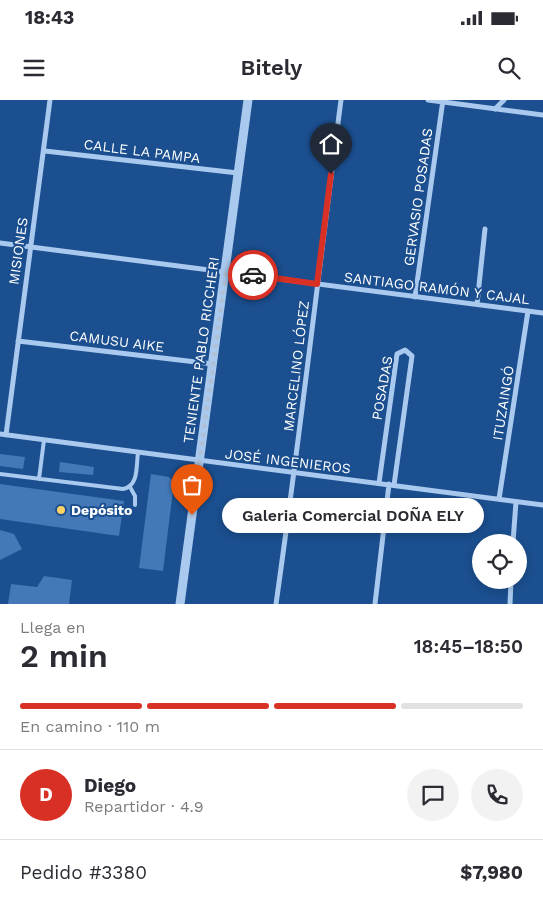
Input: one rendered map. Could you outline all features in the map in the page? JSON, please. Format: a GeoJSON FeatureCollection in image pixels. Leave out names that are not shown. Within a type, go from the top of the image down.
{"type":"FeatureCollection","features":[{"type":"Feature","properties":{"kind":"street","name":"MISIONES"},"geometry":{"type":"LineString","coordinates":[[3,434],[18,341],[50,100]]}},
{"type":"Feature","properties":{"kind":"street","name":"TENIENTE PABLO RICCHERI"},"geometry":{"type":"LineString","coordinates":[[180,604],[214,364],[248,100]]}},
{"type":"Feature","properties":{"kind":"street","name":"MARCELINO LÓPEZ"},"geometry":{"type":"LineString","coordinates":[[276,604],[295,472],[341,100]]}},
{"type":"Feature","properties":{"kind":"street"},"geometry":{"type":"LineString","coordinates":[[428,100],[543,115]]}},
{"type":"Feature","properties":{"kind":"street"},"geometry":{"type":"LineString","coordinates":[[495,110],[504,100]]}},
{"type":"Feature","properties":{"kind":"street","name":"GERVASIO POSADAS"},"geometry":{"type":"LineString","coordinates":[[415,297],[443,101]]}},
{"type":"Feature","properties":{"kind":"street","name":"CALLE LA PAMPA"},"geometry":{"type":"LineString","coordinates":[[44,151],[238,173]]}},
{"type":"Feature","properties":{"kind":"street"},"geometry":{"type":"LineString","coordinates":[[477,304],[485,229]]}},
{"type":"Feature","properties":{"kind":"street","name":"SANTIAGO RAMÓN Y CAJAL"},"geometry":{"type":"LineString","coordinates":[[0,242],[543,313]]}},
{"type":"Feature","properties":{"kind":"street","name":"ITUZAINGÓ"},"geometry":{"type":"LineString","coordinates":[[499,499],[528,311]]}},
{"type":"Feature","properties":{"kind":"street","name":"CAMUSU AIKE"},"geometry":{"type":"LineString","coordinates":[[18,341],[214,364]]}},
{"type":"Feature","properties":{"kind":"street","name":"POSADAS"},"geometry":{"type":"LineString","coordinates":[[379,483],[397,354],[405,350],[412,356],[391,485]]}},
{"type":"Feature","properties":{"kind":"street","name":"JOSÉ INGENIEROS"},"geometry":{"type":"LineString","coordinates":[[3,434],[543,505]]}},
{"type":"Feature","properties":{"kind":"street"},"geometry":{"type":"LineString","coordinates":[[375,604],[391,485]]}},
{"type":"Feature","properties":{"kind":"street"},"geometry":{"type":"LineString","coordinates":[[514,534],[516,502]]}},
{"type":"Feature","properties":{"kind":"street"},"geometry":{"type":"LineString","coordinates":[[510,604],[511,589]]}},
{"type":"Feature","properties":{"kind":"lane"},"geometry":{"type":"LineString","coordinates":[[40,479],[44,440]]}},
{"type":"Feature","properties":{"kind":"lane"},"geometry":{"type":"LineString","coordinates":[[0,474],[123,490],[130,487],[135,481],[138,453]]}},
{"type":"Feature","properties":{"kind":"lane"},"geometry":{"type":"LineString","coordinates":[[130,487],[135,496],[136,505]]}},
{"type":"Feature","properties":{"kind":"building"},"geometry":{"type":"Polygon","coordinates":[[[0,454],[25,457],[23,469],[0,466],[0,454]]]}},
{"type":"Feature","properties":{"kind":"building"},"geometry":{"type":"Polygon","coordinates":[[[60,462],[94,467],[93,475],[59,472],[60,462]]]}},
{"type":"Feature","properties":{"kind":"building"},"geometry":{"type":"Polygon","coordinates":[[[151,474],[169,477],[174,482],[163,571],[139,568],[151,474]]]}},
{"type":"Feature","properties":{"kind":"building","name":"Depósito"},"geometry":{"type":"Polygon","coordinates":[[[0,484],[124,501],[119,536],[0,519],[0,484]]]}},
{"type":"Feature","properties":{"kind":"building"},"geometry":{"type":"Polygon","coordinates":[[[0,530],[14,534],[22,549],[0,560],[0,530]]]}},
{"type":"Feature","properties":{"kind":"building"},"geometry":{"type":"Polygon","coordinates":[[[44,576],[72,580],[69,604],[8,604],[11,584],[37,587],[44,576]]]}},
{"type":"Feature","properties":{"kind":"way so far"},"geometry":{"type":"LineString","coordinates":[[192,515],[226,272],[253,275]]}},
{"type":"Feature","properties":{"kind":"place","name":"Depósito"},"geometry":{"type":"Point","coordinates":[61,510]}},
{"type":"Feature","properties":{"kind":"place","name":"Galeria Comercial DOÑA ELY"},"geometry":{"type":"Point","coordinates":[192,515]}},
{"type":"Feature","properties":{"kind":"route"},"geometry":{"type":"LineString","coordinates":[[253,275],[317,284],[331,174]]}}]}
